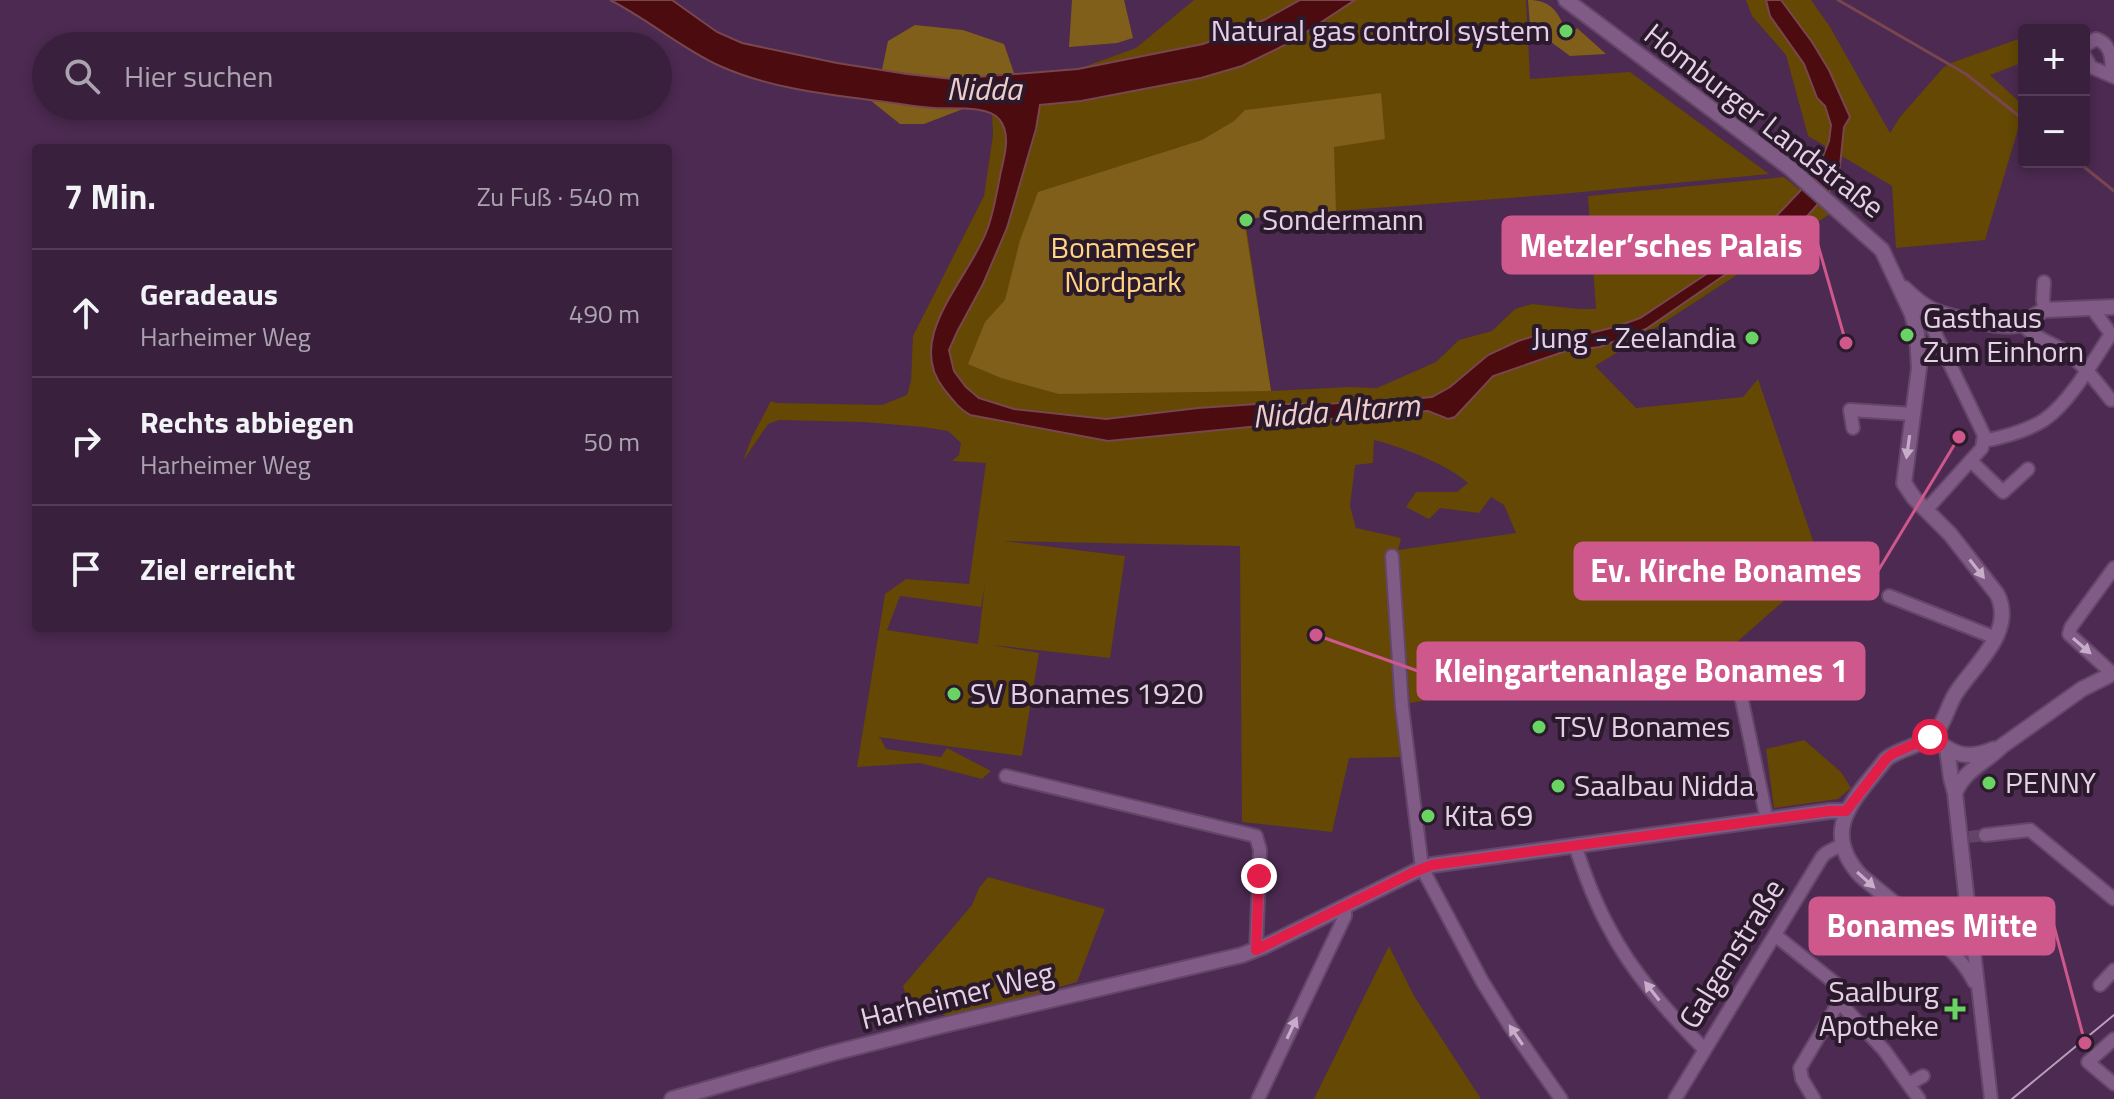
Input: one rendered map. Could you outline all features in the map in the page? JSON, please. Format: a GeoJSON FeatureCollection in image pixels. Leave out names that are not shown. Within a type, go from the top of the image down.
{"type":"FeatureCollection","features":[{"type":"Feature","properties":{"kind":"street","name":"Homburger Landstraße"},"geometry":{"type":"LineString","coordinates":[[1566,0],[1796,173],[1877,245],[1886,255],[1899,284],[1984,435],[1984,441]]}},
{"type":"Feature","properties":{"kind":"street"},"geometry":{"type":"LineString","coordinates":[[2090,42],[2096,39],[2108,46],[2113,76],[2090,65]]}},
{"type":"Feature","properties":{"kind":"street"},"geometry":{"type":"LineString","coordinates":[[2044,282],[2045,310]]}},
{"type":"Feature","properties":{"kind":"street"},"geometry":{"type":"LineString","coordinates":[[1978,988],[1962,962],[1938,939],[1861,876],[1848,860],[1843,844],[1842,821],[1846,811],[1886,759],[1930,737],[1941,725],[1955,694],[2000,631],[2002,611],[1997,594],[1950,534],[1914,498],[1904,483],[1919,368],[1919,317],[1947,315],[2008,326],[2022,323],[2045,310],[2114,307]]}},
{"type":"Feature","properties":{"kind":"street"},"geometry":{"type":"LineString","coordinates":[[1927,509],[1982,448],[1984,441],[2026,429],[2044,420],[2059,406],[2111,334],[2092,308]]}},
{"type":"Feature","properties":{"kind":"street"},"geometry":{"type":"LineString","coordinates":[[2022,323],[2028,331],[2057,346],[2087,371],[2111,400]]}},
{"type":"Feature","properties":{"kind":"street"},"geometry":{"type":"LineString","coordinates":[[1853,428],[1850,410],[1913,414]]}},
{"type":"Feature","properties":{"kind":"street"},"geometry":{"type":"LineString","coordinates":[[1971,461],[2003,492],[2028,469]]}},
{"type":"Feature","properties":{"kind":"street"},"geometry":{"type":"LineString","coordinates":[[1392,556],[1402,707],[1422,868],[1482,981],[1561,1099]]}},
{"type":"Feature","properties":{"kind":"street"},"geometry":{"type":"LineString","coordinates":[[1955,793],[1961,780],[2002,746],[2082,689],[2113,673],[2069,634],[2114,568]]}},
{"type":"Feature","properties":{"kind":"street"},"geometry":{"type":"LineString","coordinates":[[1889,596],[1996,638]]}},
{"type":"Feature","properties":{"kind":"street"},"geometry":{"type":"LineString","coordinates":[[1592,676],[1732,653],[1767,820]]}},
{"type":"Feature","properties":{"kind":"street"},"geometry":{"type":"LineString","coordinates":[[1930,737],[1947,749],[1967,756],[2002,746]]}},
{"type":"Feature","properties":{"kind":"street"},"geometry":{"type":"LineString","coordinates":[[1947,749],[1964,837],[1969,921],[1991,1099]]}},
{"type":"Feature","properties":{"kind":"street"},"geometry":{"type":"LineString","coordinates":[[1006,776],[1256,836],[1260,850],[1256,950]]}},
{"type":"Feature","properties":{"kind":"street","name":"Harheimer Weg"},"geometry":{"type":"LineString","coordinates":[[672,1099],[930,1028],[1221,961],[1256,950],[1422,868],[1575,845],[1846,811]]}},
{"type":"Feature","properties":{"kind":"street"},"geometry":{"type":"LineString","coordinates":[[1985,835],[2030,830],[2114,899]]}},
{"type":"Feature","properties":{"kind":"street","name":"Galgenstraße"},"geometry":{"type":"LineString","coordinates":[[1675,1099],[1822,857],[1843,844]]}},
{"type":"Feature","properties":{"kind":"street"},"geometry":{"type":"LineString","coordinates":[[1575,845],[1589,887],[1608,928],[1666,1010],[1704,1049]]}},
{"type":"Feature","properties":{"kind":"street"},"geometry":{"type":"LineString","coordinates":[[1258,1099],[1345,916],[1345,908]]}},
{"type":"Feature","properties":{"kind":"street"},"geometry":{"type":"LineString","coordinates":[[1938,939],[1958,937],[1969,921]]}},
{"type":"Feature","properties":{"kind":"street"},"geometry":{"type":"LineString","coordinates":[[1775,935],[1836,984],[1841,996],[1800,1068],[1802,1079],[1814,1099]]}},
{"type":"Feature","properties":{"kind":"street"},"geometry":{"type":"LineString","coordinates":[[2100,985],[2114,970]]}},
{"type":"Feature","properties":{"kind":"street"},"geometry":{"type":"LineString","coordinates":[[1839,1002],[1869,1032],[1919,1099]]}},
{"type":"Feature","properties":{"kind":"street"},"geometry":{"type":"LineString","coordinates":[[2114,1039],[2088,1062],[2114,1084]]}},
{"type":"Feature","properties":{"kind":"street"},"geometry":{"type":"LineString","coordinates":[[1909,1084],[1923,1076]]}},
{"type":"Feature","properties":{"kind":"green space"},"geometry":{"type":"Polygon","coordinates":[[[1072,0],[1124,0],[1133,38],[1117,43],[1069,47],[1072,0]]]}},
{"type":"Feature","properties":{"kind":"green space"},"geometry":{"type":"Polygon","coordinates":[[[1194,0],[1300,0],[1264,20],[1203,44],[1078,69],[1136,48],[1194,0]]]}},
{"type":"Feature","properties":{"kind":"green space","name":"Bonameser Nordpark"},"geometry":{"type":"Polygon","coordinates":[[[1355,0],[1526,0],[1530,79],[1630,72],[1769,174],[1561,194],[1245,218],[1271,391],[1377,388],[1436,362],[1459,340],[1492,331],[1515,309],[1532,304],[1596,309],[1588,196],[1784,177],[1830,214],[1595,366],[1636,408],[1743,397],[1758,379],[1822,567],[1728,650],[1722,647],[1712,652],[1666,660],[1659,645],[1609,669],[1410,703],[1397,551],[1385,563],[1403,757],[1349,758],[1332,832],[1242,822],[1240,546],[1003,541],[1125,556],[1110,658],[992,645],[1039,653],[1022,756],[878,737],[886,749],[941,757],[947,748],[991,771],[982,779],[920,763],[857,767],[885,594],[906,579],[969,584],[986,463],[952,461],[959,455],[961,443],[948,431],[864,422],[779,420],[768,424],[743,461],[771,401],[882,405],[907,395],[911,381],[913,336],[984,196],[993,135],[992,112],[1043,105],[1244,65],[1291,42],[1355,0]],[[1374,440],[1373,463],[1355,465],[1350,506],[1356,528],[1401,538],[1398,550],[1516,533],[1504,505],[1491,497],[1479,513],[1440,508],[1429,519],[1406,507],[1416,492],[1457,492],[1468,483],[1424,457],[1374,440]],[[985,584],[981,607],[900,596],[887,630],[978,644],[985,584]]]}},
{"type":"Feature","properties":{"kind":"green space"},"geometry":{"type":"Polygon","coordinates":[[[1528,0],[1540,1],[1553,8],[1562,22],[1557,30],[1569,38],[1577,28],[1606,54],[1570,56],[1547,39],[1531,39],[1528,0]]]}},
{"type":"Feature","properties":{"kind":"green space"},"geometry":{"type":"Polygon","coordinates":[[[1746,0],[1811,0],[1830,27],[1890,133],[1943,68],[2018,39],[2018,64],[1990,75],[2018,101],[2018,129],[1985,240],[1896,248],[1892,186],[1808,136],[1786,55],[1752,16],[1746,0]]]}},
{"type":"Feature","properties":{"kind":"green space"},"geometry":{"type":"Polygon","coordinates":[[[915,25],[963,30],[1004,44],[1014,73],[952,79],[882,70],[888,41],[915,25]]]}},
{"type":"Feature","properties":{"kind":"green space","name":"Bonameser Nordpark"},"geometry":{"type":"Polygon","coordinates":[[[1381,93],[1385,139],[1334,147],[1336,211],[1244,219],[1271,391],[1059,394],[1001,378],[968,364],[985,322],[1005,300],[1020,240],[1038,192],[1202,140],[1234,121],[1245,110],[1381,93]]]}},
{"type":"Feature","properties":{"kind":"green space"},"geometry":{"type":"Polygon","coordinates":[[[870,100],[963,109],[924,124],[900,124],[870,100]]]}},
{"type":"Feature","properties":{"kind":"green space"},"geometry":{"type":"Polygon","coordinates":[[[1804,740],[1841,772],[1851,788],[1838,799],[1774,808],[1766,749],[1804,740]]]}},
{"type":"Feature","properties":{"kind":"green space"},"geometry":{"type":"Polygon","coordinates":[[[988,877],[1105,909],[1077,982],[973,1012],[946,1016],[906,995],[903,986],[972,905],[988,877]]]}},
{"type":"Feature","properties":{"kind":"green space"},"geometry":{"type":"Polygon","coordinates":[[[1389,946],[1414,996],[1481,1099],[1314,1099],[1389,946]]]}},
{"type":"Feature","properties":{"kind":"water"},"geometry":{"type":"Polygon","coordinates":[[[610,0],[672,0],[717,32],[742,43],[837,63],[952,79],[1078,69],[1203,44],[1264,20],[1300,0],[1355,0],[1291,42],[1242,66],[1201,78],[1081,101],[1040,105],[1007,228],[949,350],[954,371],[979,398],[1014,409],[1106,419],[1257,404],[1379,402],[1432,397],[1450,387],[1488,355],[1518,341],[1534,336],[1590,333],[1640,318],[1720,265],[1763,230],[1813,174],[1829,141],[1831,125],[1825,106],[1817,98],[1804,64],[1770,16],[1766,0],[1781,0],[1812,42],[1829,70],[1850,117],[1844,127],[1840,166],[1834,186],[1802,222],[1646,329],[1600,347],[1566,351],[1493,376],[1455,417],[1448,419],[1428,411],[1390,413],[1108,441],[970,415],[944,389],[933,369],[931,349],[935,329],[979,249],[992,216],[1006,144],[1005,131],[999,119],[978,110],[928,108],[844,97],[760,80],[706,59],[672,38],[672,32],[662,32],[610,0]]]}},
{"type":"Feature","properties":{"kind":"waterway"},"geometry":{"type":"LineString","coordinates":[[1838,0],[1966,74],[2018,115]]}},
{"type":"Feature","properties":{"kind":"waterway"},"geometry":{"type":"LineString","coordinates":[[2085,168],[2114,191]]}},
{"type":"Feature","properties":{"kind":"tunnel"},"geometry":{"type":"LineString","coordinates":[[1969,837],[1985,835]]}},
{"type":"Feature","properties":{"kind":"tram line"},"geometry":{"type":"LineString","coordinates":[[2012,1099],[2114,1015]]}},
{"type":"Feature","properties":{"kind":"place","name":"Natural gas control system"},"geometry":{"type":"Point","coordinates":[1566,31]}},
{"type":"Feature","properties":{"kind":"place","name":"Sondermann"},"geometry":{"type":"Point","coordinates":[1246,220]}},
{"type":"Feature","properties":{"kind":"place","name":"Gasthaus Zum Einhorn"},"geometry":{"type":"Point","coordinates":[1907,335]}},
{"type":"Feature","properties":{"kind":"place","name":"Jung - Zeelandia"},"geometry":{"type":"Point","coordinates":[1752,338]}},
{"type":"Feature","properties":{"kind":"place","name":"Metzler’sches Palais"},"geometry":{"type":"Point","coordinates":[1846,343]}},
{"type":"Feature","properties":{"kind":"place","name":"Ev. Kirche Bonames"},"geometry":{"type":"Point","coordinates":[1959,437]}},
{"type":"Feature","properties":{"kind":"place","name":"Kleingartenanlage Bonames 1"},"geometry":{"type":"Point","coordinates":[1316,635]}},
{"type":"Feature","properties":{"kind":"place","name":"SV Bonames 1920"},"geometry":{"type":"Point","coordinates":[954,694]}},
{"type":"Feature","properties":{"kind":"place","name":"TSV Bonames"},"geometry":{"type":"Point","coordinates":[1539,727]}},
{"type":"Feature","properties":{"kind":"place","name":"PENNY"},"geometry":{"type":"Point","coordinates":[1989,783]}},
{"type":"Feature","properties":{"kind":"place","name":"Saalbau Nidda"},"geometry":{"type":"Point","coordinates":[1558,786]}},
{"type":"Feature","properties":{"kind":"place","name":"Kita 69"},"geometry":{"type":"Point","coordinates":[1428,816]}},
{"type":"Feature","properties":{"kind":"place","name":"Saalburg Apotheke"},"geometry":{"type":"Point","coordinates":[1955,1009]}},
{"type":"Feature","properties":{"kind":"place","name":"Bonames Mitte"},"geometry":{"type":"Point","coordinates":[2085,1043]}},
{"type":"Feature","properties":{"kind":"route"},"geometry":{"type":"LineString","coordinates":[[1259,876],[1256,950],[1432,865],[1846,811],[1886,759],[1930,737]]}},
{"type":"Feature","properties":{"kind":"water label","name":"Nidda"},"geometry":{"type":"Point","coordinates":[984,89]}},
{"type":"Feature","properties":{"kind":"water label","name":"Nidda Altarm"},"geometry":{"type":"Point","coordinates":[1336,411]}}]}
